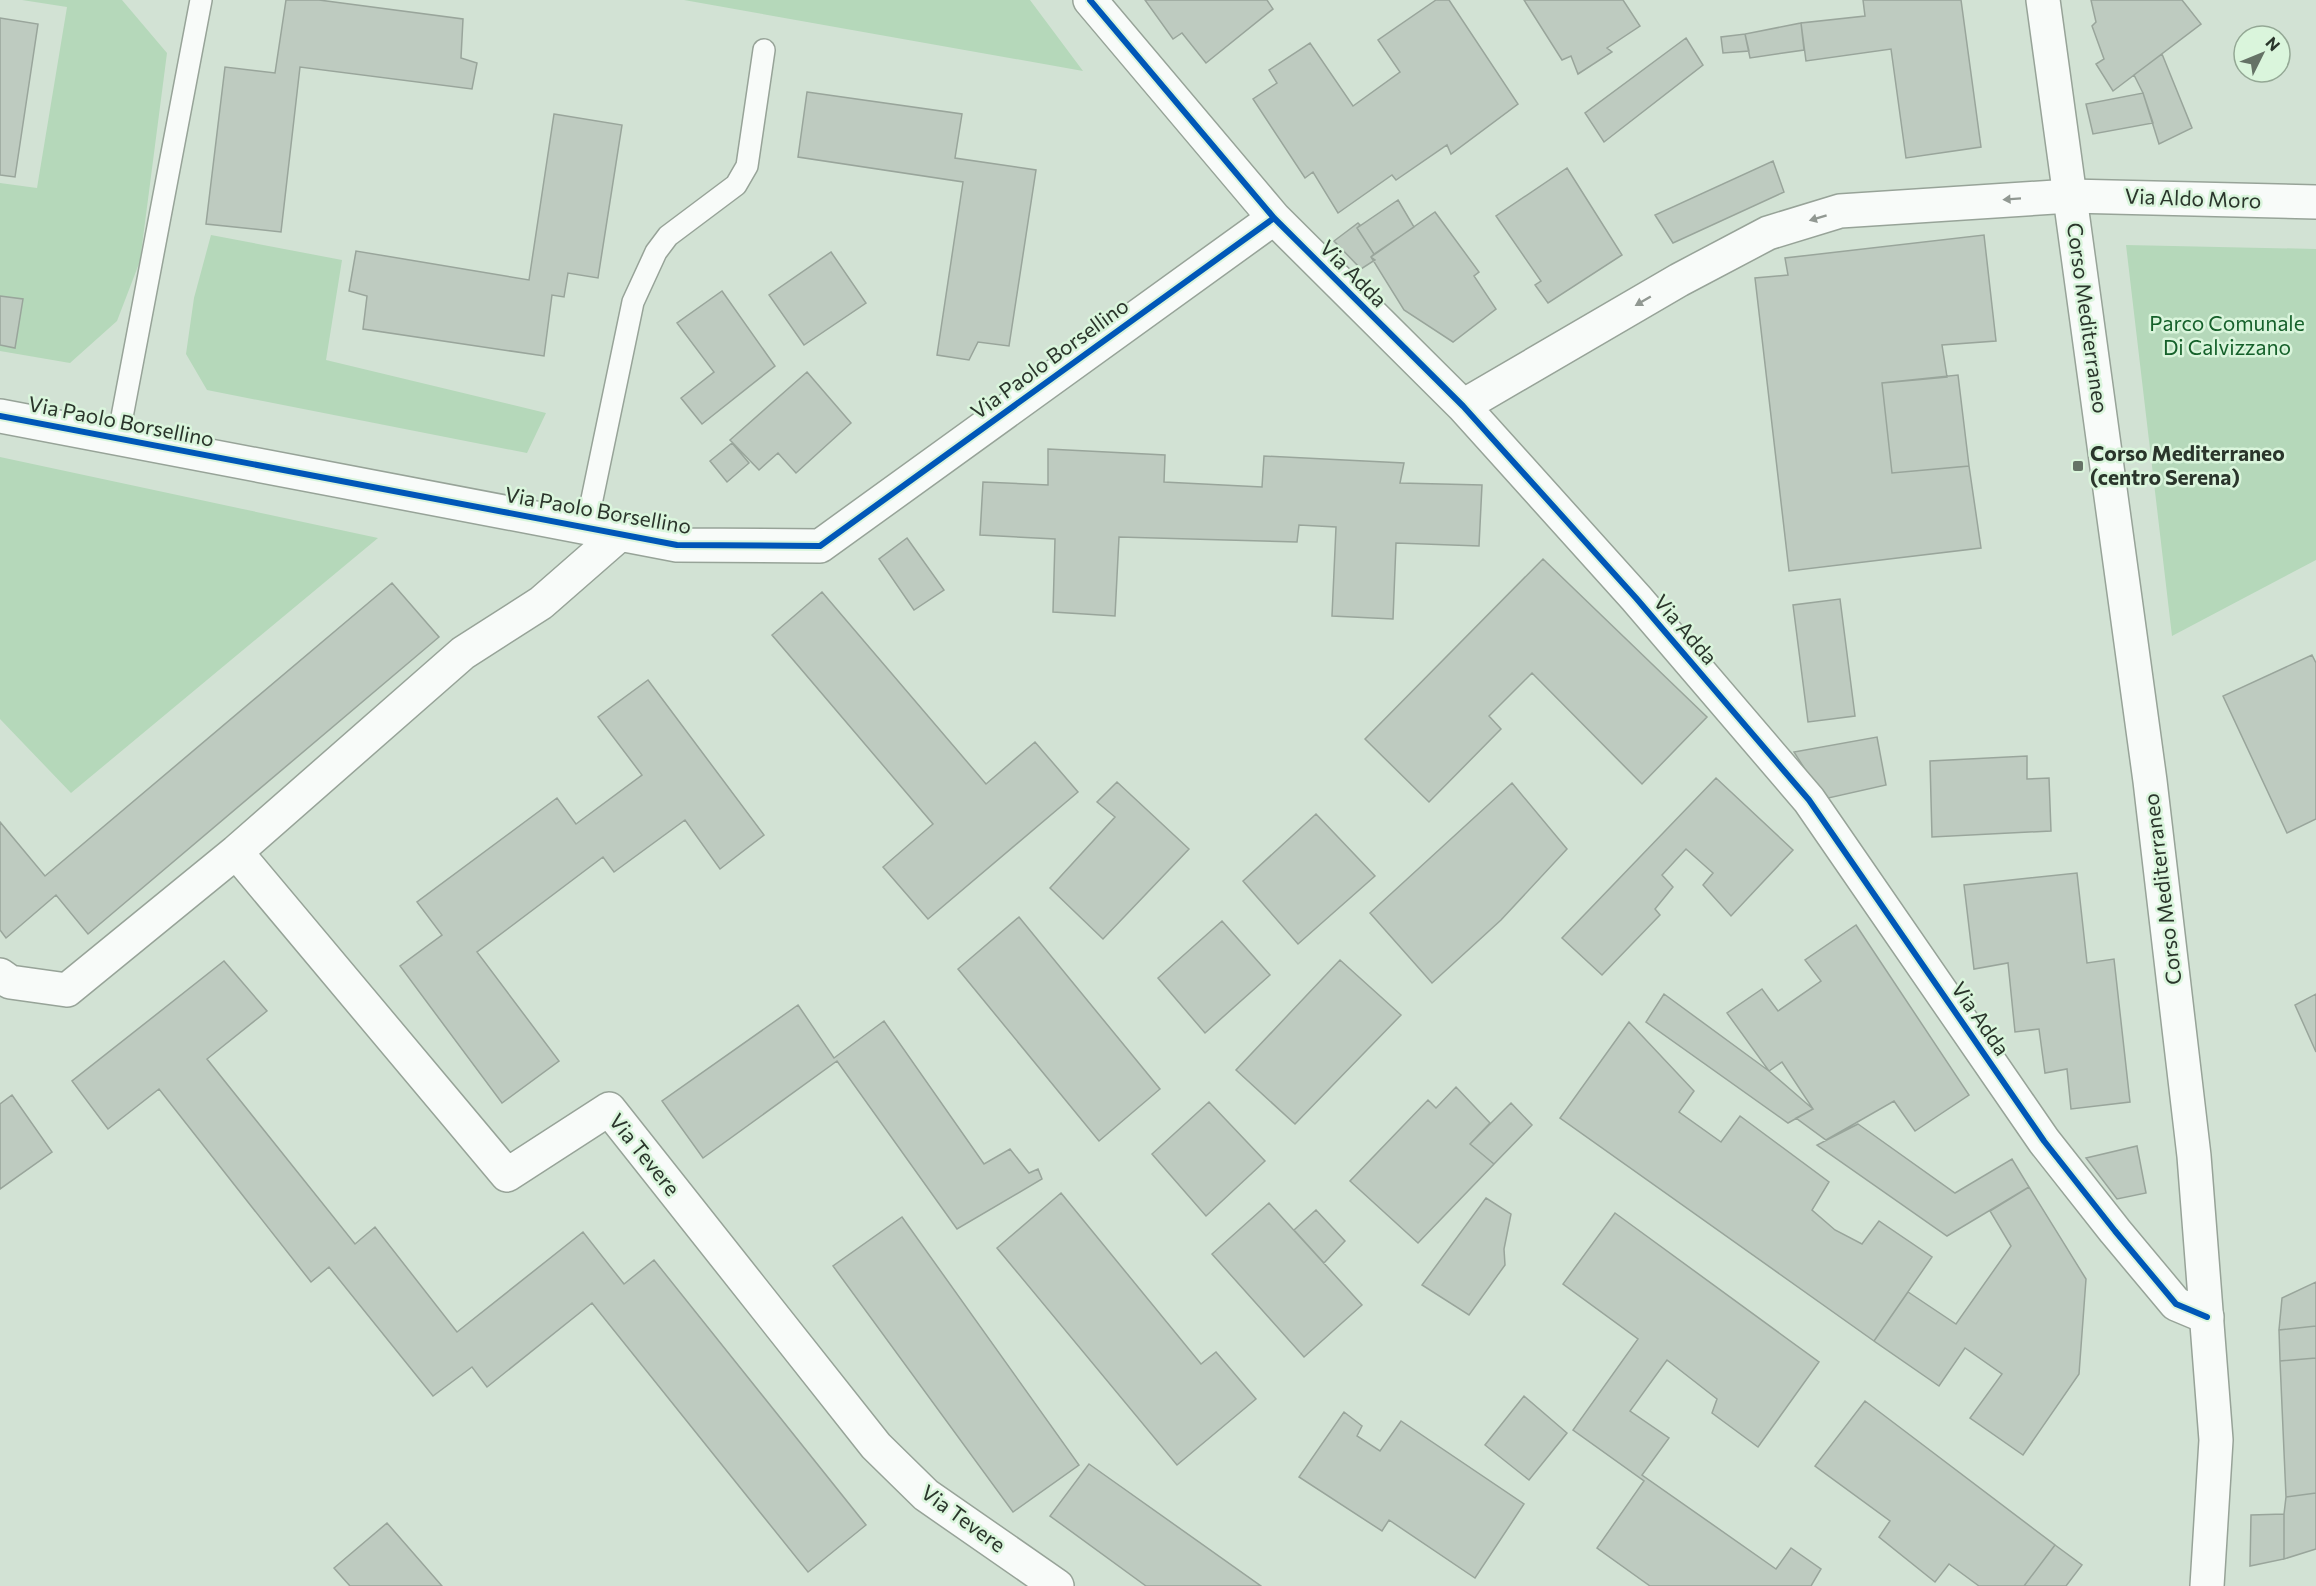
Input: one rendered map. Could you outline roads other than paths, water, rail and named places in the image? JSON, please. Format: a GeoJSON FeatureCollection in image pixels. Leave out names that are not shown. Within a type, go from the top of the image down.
{"type":"FeatureCollection","features":[{"type":"Feature","properties":{"kind":"street","name":"Via Adda"},"geometry":{"type":"LineString","coordinates":[[1090,0],[1274,218],[1463,406],[1636,598],[1809,800],[2044,1141],[2115,1232],[2176,1304],[2207,1317]]}},
{"type":"Feature","properties":{"kind":"street","name":"Corso Mediterraneo"},"geometry":{"type":"LineString","coordinates":[[2043,0],[2150,782],[2194,1156],[2216,1440],[2207,1586]]}},
{"type":"Feature","properties":{"kind":"street","name":"Via Aldo Moro"},"geometry":{"type":"LineString","coordinates":[[1463,406],[1678,280],[1768,233],[1840,211],[2070,196],[2316,202]]}},
{"type":"Feature","properties":{"kind":"street","name":"Via Paolo Borsellino"},"geometry":{"type":"LineString","coordinates":[[0,416],[677,545],[820,546],[1274,218]]}},
{"type":"Feature","properties":{"kind":"street"},"geometry":{"type":"LineString","coordinates":[[0,975],[10,982],[67,990],[236,852],[463,653],[541,603],[620,534]]}},
{"type":"Feature","properties":{"kind":"street","name":"Via Tevere"},"geometry":{"type":"LineString","coordinates":[[236,852],[507,1175],[609,1109],[876,1446],[926,1495],[1057,1586]]}},
{"type":"Feature","properties":{"kind":"lane"},"geometry":{"type":"LineString","coordinates":[[118,438],[201,0]]}},
{"type":"Feature","properties":{"kind":"lane"},"geometry":{"type":"LineString","coordinates":[[586,528],[633,302],[656,252],[668,236],[736,185],[747,166],[764,50]]}},
{"type":"Feature","properties":{"kind":"place","name":"Corso Mediterraneo (centro Serena)"},"geometry":{"type":"Point","coordinates":[2078,466]}},
{"type":"Feature","properties":{"kind":"park label","name":"Parco Comunale Di Calvizzano"},"geometry":{"type":"Point","coordinates":[2227,336]}}]}
